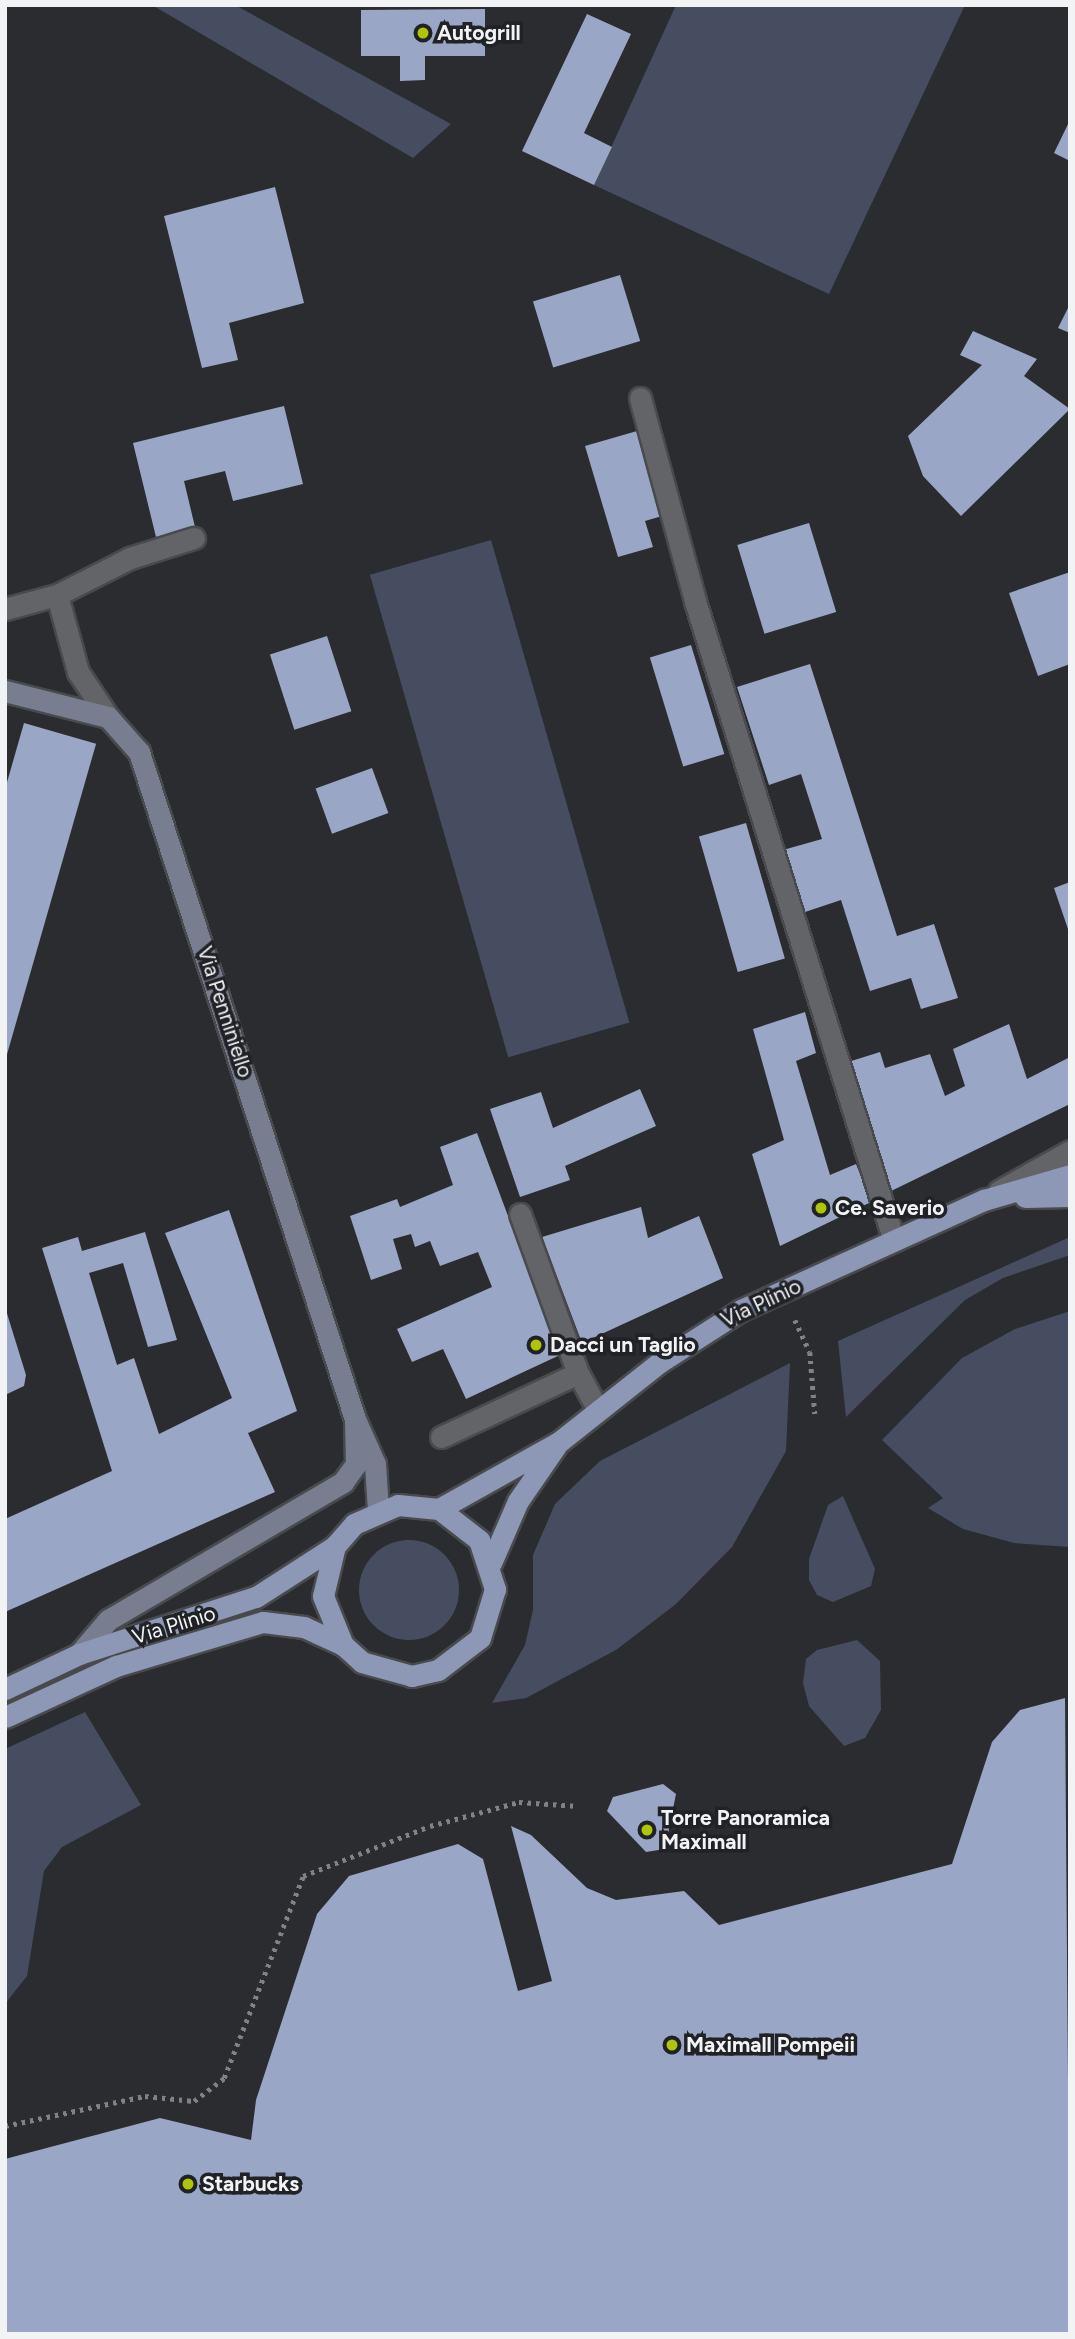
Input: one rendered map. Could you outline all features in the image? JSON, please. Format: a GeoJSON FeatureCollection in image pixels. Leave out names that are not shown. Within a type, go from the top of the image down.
{"type":"FeatureCollection","features":[{"type":"Feature","properties":{"kind":"main road","name":"Via Plinio"},"geometry":{"type":"LineString","coordinates":[[439,1509],[559,1442],[706,1329],[893,1238],[984,1200],[1070,1175]]}},
{"type":"Feature","properties":{"kind":"main road","name":"Via Plinio"},"geometry":{"type":"LineString","coordinates":[[984,1200],[1070,1196]]}},
{"type":"Feature","properties":{"kind":"main road","name":"Via Plinio"},"geometry":{"type":"LineString","coordinates":[[5,1717],[116,1666],[263,1622],[304,1627],[343,1645],[386,1673],[438,1670],[480,1638],[493,1602],[491,1563],[518,1501],[559,1442]]}},
{"type":"Feature","properties":{"kind":"main road"},"geometry":{"type":"LineString","coordinates":[[378,1510],[398,1505],[439,1509],[461,1521],[491,1563]]}},
{"type":"Feature","properties":{"kind":"main road","name":"Via Plinio"},"geometry":{"type":"LineString","coordinates":[[5,1689],[79,1654],[234,1607],[335,1546],[378,1510]]}},
{"type":"Feature","properties":{"kind":"main road"},"geometry":{"type":"LineString","coordinates":[[335,1546],[323,1596],[343,1645]]}},
{"type":"Feature","properties":{"kind":"street"},"geometry":{"type":"LineString","coordinates":[[5,691],[108,718]]}},
{"type":"Feature","properties":{"kind":"street","name":"Via Penniniello"},"geometry":{"type":"LineString","coordinates":[[108,718],[148,771],[355,1419],[375,1464],[378,1510]]}},
{"type":"Feature","properties":{"kind":"street","name":"Via Penniniello"},"geometry":{"type":"LineString","coordinates":[[79,1654],[108,1620],[343,1482],[355,1464],[355,1419]]}},
{"type":"Feature","properties":{"kind":"lane"},"geometry":{"type":"LineString","coordinates":[[640,398],[695,601],[893,1238]]}},
{"type":"Feature","properties":{"kind":"lane"},"geometry":{"type":"LineString","coordinates":[[5,609],[57,596],[130,558],[194,538]]}},
{"type":"Feature","properties":{"kind":"lane"},"geometry":{"type":"LineString","coordinates":[[57,596],[78,672],[108,718]]}},
{"type":"Feature","properties":{"kind":"lane","name":"Via Plinio"},"geometry":{"type":"LineString","coordinates":[[984,1200],[1070,1151]]}},
{"type":"Feature","properties":{"kind":"lane"},"geometry":{"type":"LineString","coordinates":[[520,1213],[578,1373],[598,1410]]}},
{"type":"Feature","properties":{"kind":"lane"},"geometry":{"type":"LineString","coordinates":[[441,1437],[578,1373]]}},
{"type":"Feature","properties":{"kind":"path"},"geometry":{"type":"LineString","coordinates":[[783,1293],[810,1352],[815,1414]]}},
{"type":"Feature","properties":{"kind":"path"},"geometry":{"type":"LineString","coordinates":[[5,2126],[145,2096],[194,2101],[224,2078],[303,1876],[430,1826],[519,1802],[578,1806]]}},
{"type":"Feature","properties":{"kind":"shaded area"},"geometry":{"type":"Polygon","coordinates":[[[152,5],[235,5],[451,124],[413,158],[152,5]]]}},
{"type":"Feature","properties":{"kind":"shaded area"},"geometry":{"type":"Polygon","coordinates":[[[676,5],[965,5],[829,294],[594,185],[676,5]]]}},
{"type":"Feature","properties":{"kind":"shaded area"},"geometry":{"type":"Polygon","coordinates":[[[491,540],[629,1023],[508,1057],[370,575],[491,540]]]}},
{"type":"Feature","properties":{"kind":"shaded area"},"geometry":{"type":"Polygon","coordinates":[[[1070,1237],[1070,1255],[1003,1278],[965,1300],[846,1417],[838,1341],[1070,1237]]]}},
{"type":"Feature","properties":{"kind":"shaded area"},"geometry":{"type":"Polygon","coordinates":[[[1070,1311],[1070,1547],[1014,1543],[963,1529],[928,1508],[943,1498],[882,1440],[962,1358],[1015,1329],[1070,1311]]]}},
{"type":"Feature","properties":{"kind":"shaded area"},"geometry":{"type":"Polygon","coordinates":[[[790,1363],[786,1451],[732,1547],[676,1604],[616,1650],[526,1698],[492,1703],[525,1645],[533,1610],[533,1555],[555,1504],[600,1461],[790,1363]]]}},
{"type":"Feature","properties":{"kind":"shaded area"},"geometry":{"type":"Polygon","coordinates":[[[843,1496],[875,1569],[871,1586],[833,1602],[817,1595],[809,1580],[809,1559],[828,1505],[843,1496]]]}},
{"type":"Feature","properties":{"kind":"shaded area"},"geometry":{"type":"Polygon","coordinates":[[[409,1540],[437,1548],[451,1562],[459,1590],[451,1618],[437,1632],[409,1640],[381,1632],[367,1618],[359,1590],[367,1562],[381,1548],[409,1540]]]}},
{"type":"Feature","properties":{"kind":"shaded area"},"geometry":{"type":"Polygon","coordinates":[[[857,1640],[880,1661],[881,1710],[865,1738],[844,1746],[809,1706],[803,1683],[806,1659],[817,1650],[857,1640]]]}},
{"type":"Feature","properties":{"kind":"shaded area"},"geometry":{"type":"Polygon","coordinates":[[[85,1712],[141,1805],[62,1847],[44,1871],[27,1976],[5,2004],[5,1749],[85,1712]]]}},
{"type":"Feature","properties":{"kind":"building","name":"Autogrill"},"geometry":{"type":"Polygon","coordinates":[[[485,9],[485,56],[425,56],[425,80],[400,81],[400,56],[361,56],[361,10],[485,9]]]}},
{"type":"Feature","properties":{"kind":"building"},"geometry":{"type":"Polygon","coordinates":[[[587,14],[631,34],[584,133],[612,147],[594,185],[522,151],[587,14]]]}},
{"type":"Feature","properties":{"kind":"building"},"geometry":{"type":"Polygon","coordinates":[[[1070,120],[1070,161],[1054,153],[1070,120]]]}},
{"type":"Feature","properties":{"kind":"building"},"geometry":{"type":"Polygon","coordinates":[[[275,187],[304,303],[229,323],[238,360],[202,368],[164,216],[275,187]]]}},
{"type":"Feature","properties":{"kind":"building"},"geometry":{"type":"Polygon","coordinates":[[[620,275],[640,341],[553,368],[533,302],[620,275]]]}},
{"type":"Feature","properties":{"kind":"building"},"geometry":{"type":"Polygon","coordinates":[[[1070,304],[1070,333],[1058,328],[1070,304]]]}},
{"type":"Feature","properties":{"kind":"building"},"geometry":{"type":"Polygon","coordinates":[[[973,331],[1037,359],[1024,376],[1070,409],[961,516],[923,476],[908,436],[982,365],[960,355],[973,331]]]}},
{"type":"Feature","properties":{"kind":"building"},"geometry":{"type":"Polygon","coordinates":[[[284,406],[303,484],[233,501],[225,471],[184,481],[195,527],[156,537],[133,443],[284,406]]]}},
{"type":"Feature","properties":{"kind":"building"},"geometry":{"type":"Polygon","coordinates":[[[637,431],[662,516],[645,521],[653,547],[618,557],[585,446],[637,431]]]}},
{"type":"Feature","properties":{"kind":"building"},"geometry":{"type":"Polygon","coordinates":[[[809,523],[836,612],[764,634],[737,545],[809,523]]]}},
{"type":"Feature","properties":{"kind":"building"},"geometry":{"type":"Polygon","coordinates":[[[1070,572],[1070,664],[1038,676],[1009,593],[1070,572]]]}},
{"type":"Feature","properties":{"kind":"building"},"geometry":{"type":"Polygon","coordinates":[[[327,636],[351,711],[294,730],[270,655],[327,636]]]}},
{"type":"Feature","properties":{"kind":"building"},"geometry":{"type":"Polygon","coordinates":[[[691,645],[724,754],[683,767],[650,658],[691,645]]]}},
{"type":"Feature","properties":{"kind":"building"},"geometry":{"type":"Polygon","coordinates":[[[810,664],[897,936],[934,924],[958,998],[921,1009],[911,978],[870,991],[841,900],[802,913],[783,850],[822,839],[801,774],[769,785],[737,687],[810,664]]]}},
{"type":"Feature","properties":{"kind":"building"},"geometry":{"type":"Polygon","coordinates":[[[24,723],[96,744],[5,1061],[5,789],[24,723]]]}},
{"type":"Feature","properties":{"kind":"building"},"geometry":{"type":"Polygon","coordinates":[[[372,768],[388,813],[332,834],[316,789],[372,768]]]}},
{"type":"Feature","properties":{"kind":"building"},"geometry":{"type":"Polygon","coordinates":[[[746,823],[785,959],[738,972],[699,837],[746,823]]]}},
{"type":"Feature","properties":{"kind":"building"},"geometry":{"type":"Polygon","coordinates":[[[1070,882],[1070,932],[1069,932],[1054,888],[1070,882]]]}},
{"type":"Feature","properties":{"kind":"building"},"geometry":{"type":"Polygon","coordinates":[[[805,1012],[816,1053],[796,1061],[830,1175],[856,1164],[871,1202],[780,1246],[752,1154],[784,1140],[753,1029],[805,1012]]]}},
{"type":"Feature","properties":{"kind":"building"},"geometry":{"type":"Polygon","coordinates":[[[1009,1024],[1027,1079],[1070,1057],[1070,1104],[887,1193],[845,1063],[880,1052],[885,1068],[930,1054],[945,1096],[965,1086],[953,1049],[1009,1024]]]}},
{"type":"Feature","properties":{"kind":"building"},"geometry":{"type":"Polygon","coordinates":[[[640,1089],[656,1126],[565,1166],[570,1180],[520,1197],[490,1109],[541,1092],[553,1128],[640,1089]]]}},
{"type":"Feature","properties":{"kind":"building"},"geometry":{"type":"Polygon","coordinates":[[[477,1133],[560,1355],[466,1399],[443,1349],[412,1362],[397,1329],[492,1287],[478,1252],[440,1266],[430,1241],[415,1247],[411,1234],[393,1239],[402,1269],[371,1280],[350,1216],[397,1199],[400,1207],[453,1185],[440,1147],[477,1133]]]}},
{"type":"Feature","properties":{"kind":"building"},"geometry":{"type":"Polygon","coordinates":[[[641,1207],[648,1238],[699,1216],[723,1278],[582,1343],[542,1237],[641,1207]]]}},
{"type":"Feature","properties":{"kind":"building"},"geometry":{"type":"Polygon","coordinates":[[[229,1210],[297,1411],[248,1433],[275,1492],[5,1612],[5,1519],[112,1471],[42,1248],[78,1237],[82,1251],[145,1232],[177,1340],[148,1347],[123,1263],[89,1273],[117,1365],[134,1358],[159,1434],[232,1398],[165,1233],[229,1210]]]}},
{"type":"Feature","properties":{"kind":"building"},"geometry":{"type":"Polygon","coordinates":[[[5,1307],[26,1375],[24,1386],[5,1395],[5,1307]]]}},
{"type":"Feature","properties":{"kind":"building","name":"Maximall Pompeii"},"geometry":{"type":"Polygon","coordinates":[[[1065,1698],[1070,2334],[5,2334],[5,2159],[160,2118],[251,2140],[256,2100],[317,1914],[349,1876],[458,1844],[483,1859],[518,1991],[552,1981],[511,1826],[531,1835],[587,1888],[616,1900],[684,1891],[719,1925],[952,1864],[992,1742],[1020,1710],[1065,1698]]]}},
{"type":"Feature","properties":{"kind":"building","name":"Torre Panoramica Maximall"},"geometry":{"type":"Polygon","coordinates":[[[663,1784],[676,1794],[665,1849],[646,1852],[607,1811],[613,1797],[663,1784]]]}},
{"type":"Feature","properties":{"kind":"place","name":"Autogrill"},"geometry":{"type":"Point","coordinates":[423,33]}},
{"type":"Feature","properties":{"kind":"place","name":"Ce. Saverio"},"geometry":{"type":"Point","coordinates":[821,1208]}},
{"type":"Feature","properties":{"kind":"place","name":"Dacci un Taglio"},"geometry":{"type":"Point","coordinates":[536,1345]}},
{"type":"Feature","properties":{"kind":"place","name":"Torre Panoramica Maximall"},"geometry":{"type":"Point","coordinates":[647,1830]}},
{"type":"Feature","properties":{"kind":"place","name":"Maximall Pompeii"},"geometry":{"type":"Point","coordinates":[672,2045]}},
{"type":"Feature","properties":{"kind":"place","name":"Starbucks"},"geometry":{"type":"Point","coordinates":[188,2184]}}]}
